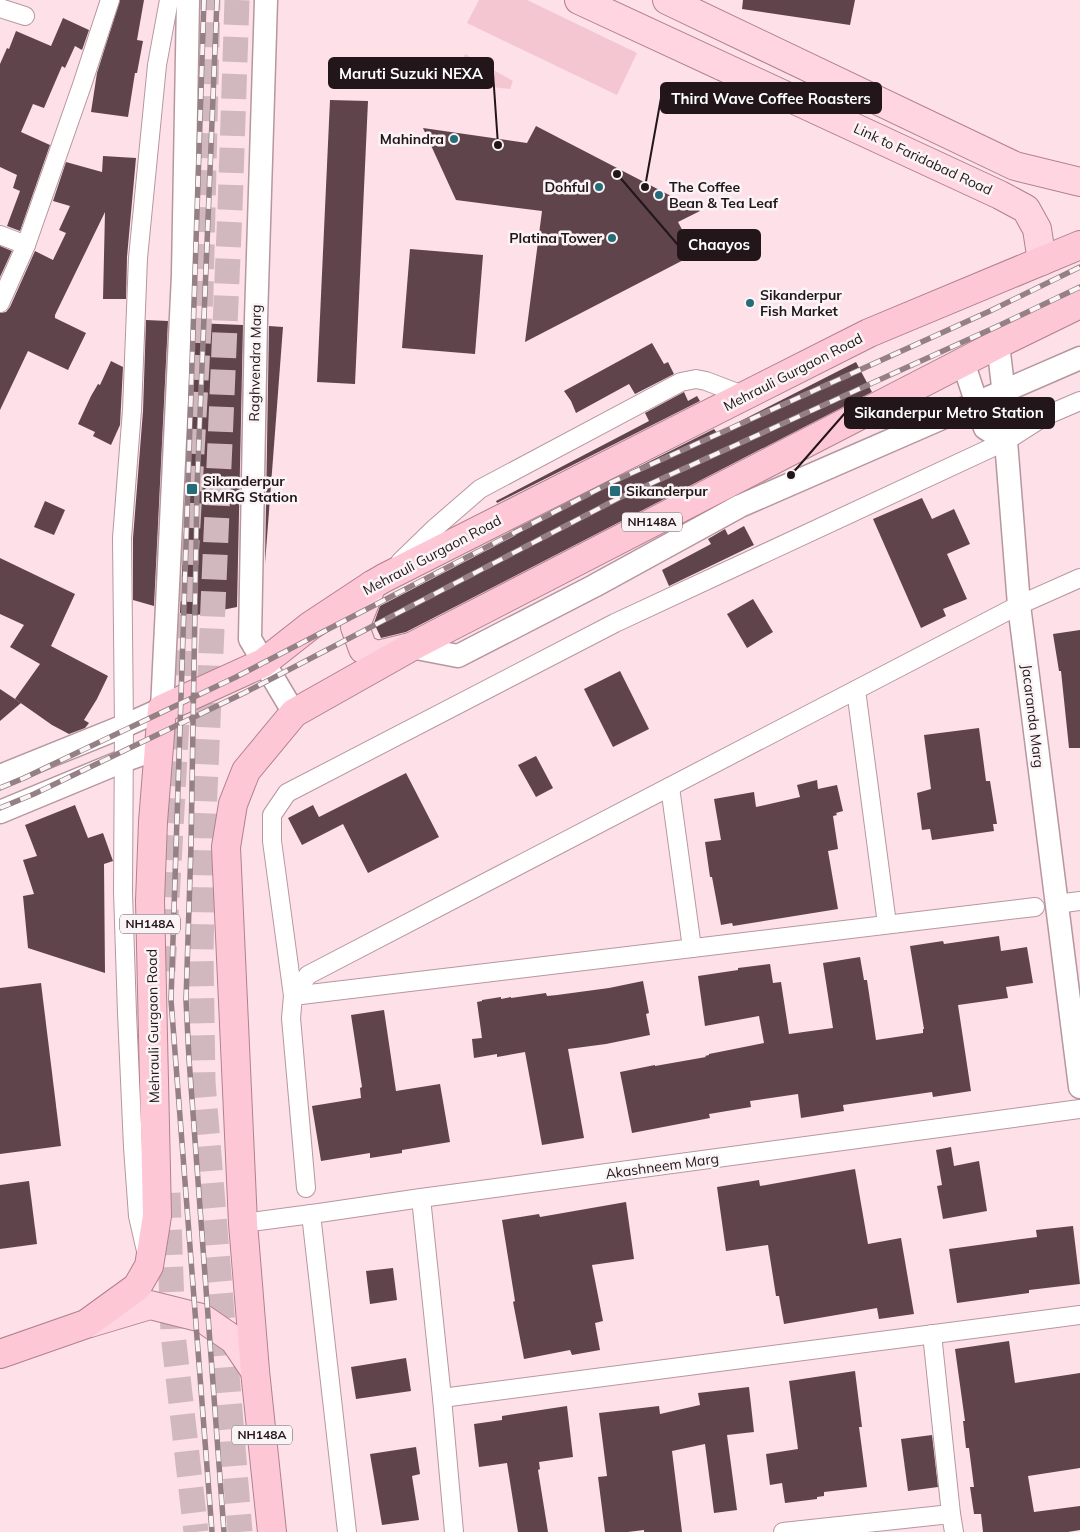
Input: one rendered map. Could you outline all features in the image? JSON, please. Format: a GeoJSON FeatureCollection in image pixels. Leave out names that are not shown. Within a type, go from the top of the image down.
{"type":"FeatureCollection","features":[{"type":"Feature","properties":{"kind":"highway","name":"Mehrauli Gurgaon Road"},"geometry":{"type":"LineString","coordinates":[[0,1354],[86,1324],[137,1287],[149,1266],[157,1216],[150,902],[153,822],[162,709],[264,663],[310,626],[378,582],[869,333],[1080,245]]}},
{"type":"Feature","properties":{"kind":"highway","name":"NH148A"},"geometry":{"type":"LineString","coordinates":[[272,1532],[255,1371],[243,1222],[226,847],[233,804],[246,771],[294,714],[411,647],[998,344],[1080,304]]}},
{"type":"Feature","properties":{"kind":"main road","name":"Link to Faridabad Road"},"geometry":{"type":"LineString","coordinates":[[579,0],[1000,195],[1026,209],[1037,229],[1042,261]]}},
{"type":"Feature","properties":{"kind":"main road"},"geometry":{"type":"LineString","coordinates":[[667,0],[1015,166],[1078,181]]}},
{"type":"Feature","properties":{"kind":"main road"},"geometry":{"type":"LineString","coordinates":[[378,582],[356,627],[363,650],[377,654],[411,647]]}},
{"type":"Feature","properties":{"kind":"main road"},"geometry":{"type":"LineString","coordinates":[[86,1324],[150,1306],[202,1318],[234,1340],[255,1371]]}},
{"type":"Feature","properties":{"kind":"street"},"geometry":{"type":"LineString","coordinates":[[0,303],[26,245],[110,0]]}},
{"type":"Feature","properties":{"kind":"street"},"geometry":{"type":"LineString","coordinates":[[149,1266],[138,1216],[133,1147],[123,892],[122,538],[133,391],[138,258],[157,65],[169,0]]}},
{"type":"Feature","properties":{"kind":"street"},"geometry":{"type":"LineString","coordinates":[[0,776],[162,709],[184,275],[188,0]]}},
{"type":"Feature","properties":{"kind":"street","name":"Raghvendra Marg"},"geometry":{"type":"LineString","coordinates":[[266,0],[256,318],[250,639],[294,714]]}},
{"type":"Feature","properties":{"kind":"street"},"geometry":{"type":"LineString","coordinates":[[0,8],[25,16]]}},
{"type":"Feature","properties":{"kind":"street"},"geometry":{"type":"LineString","coordinates":[[0,235],[26,245]]}},
{"type":"Feature","properties":{"kind":"street","name":"Jacaranda Marg"},"geometry":{"type":"LineString","coordinates":[[998,344],[1007,420],[1006,441],[1019,605],[1080,1087]]}},
{"type":"Feature","properties":{"kind":"street"},"geometry":{"type":"LineString","coordinates":[[411,647],[458,656],[594,586],[740,506],[1004,393],[1080,358]]}},
{"type":"Feature","properties":{"kind":"street"},"geometry":{"type":"LineString","coordinates":[[963,362],[985,428],[1006,441]]}},
{"type":"Feature","properties":{"kind":"street"},"geometry":{"type":"LineString","coordinates":[[378,582],[480,489],[681,382],[696,379],[706,381],[745,396]]}},
{"type":"Feature","properties":{"kind":"street"},"geometry":{"type":"LineString","coordinates":[[306,1188],[291,1018],[293,996],[272,841],[272,815],[287,793],[615,623],[1006,441],[1045,416],[1080,401]]}},
{"type":"Feature","properties":{"kind":"street"},"geometry":{"type":"LineString","coordinates":[[293,996],[308,975],[1019,605],[1080,578]]}},
{"type":"Feature","properties":{"kind":"street"},"geometry":{"type":"LineString","coordinates":[[856,690],[887,924]]}},
{"type":"Feature","properties":{"kind":"street"},"geometry":{"type":"LineString","coordinates":[[0,812],[159,748]]}},
{"type":"Feature","properties":{"kind":"street"},"geometry":{"type":"LineString","coordinates":[[670,786],[692,948]]}},
{"type":"Feature","properties":{"kind":"street"},"geometry":{"type":"LineString","coordinates":[[1057,904],[1080,901]]}},
{"type":"Feature","properties":{"kind":"street"},"geometry":{"type":"LineString","coordinates":[[293,996],[1035,907]]}},
{"type":"Feature","properties":{"kind":"street","name":"Akashneem Marg"},"geometry":{"type":"LineString","coordinates":[[243,1222],[1080,1110]]}},
{"type":"Feature","properties":{"kind":"street"},"geometry":{"type":"LineString","coordinates":[[421,1198],[454,1532]]}},
{"type":"Feature","properties":{"kind":"street"},"geometry":{"type":"LineString","coordinates":[[311,1214],[347,1532]]}},
{"type":"Feature","properties":{"kind":"street"},"geometry":{"type":"LineString","coordinates":[[442,1398],[1080,1315]]}},
{"type":"Feature","properties":{"kind":"street"},"geometry":{"type":"LineString","coordinates":[[932,1334],[954,1532]]}},
{"type":"Feature","properties":{"kind":"street"},"geometry":{"type":"LineString","coordinates":[[783,1532],[952,1514]]}},
{"type":"Feature","properties":{"kind":"shaded area"},"geometry":{"type":"Polygon","coordinates":[[[479,0],[527,0],[637,53],[617,95],[467,23],[479,0]]]}},
{"type":"Feature","properties":{"kind":"shaded area"},"geometry":{"type":"Polygon","coordinates":[[[465,54],[513,81],[510,89],[453,83],[465,54]]]}},
{"type":"Feature","properties":{"kind":"building"},"geometry":{"type":"Polygon","coordinates":[[[120,0],[144,0],[137,40],[143,41],[137,73],[135,73],[128,117],[91,112],[97,73],[120,0]]]}},
{"type":"Feature","properties":{"kind":"building"},"geometry":{"type":"Polygon","coordinates":[[[743,0],[855,0],[850,25],[742,9],[743,0]]]}},
{"type":"Feature","properties":{"kind":"building"},"geometry":{"type":"Polygon","coordinates":[[[63,18],[89,30],[82,50],[75,46],[65,68],[62,66],[44,108],[33,104],[21,132],[50,145],[20,231],[7,226],[20,191],[13,188],[17,175],[0,167],[0,64],[7,48],[9,49],[16,31],[51,46],[63,18]]]}},
{"type":"Feature","properties":{"kind":"building"},"geometry":{"type":"Polygon","coordinates":[[[330,100],[368,101],[355,384],[317,382],[330,100]]]}},
{"type":"Feature","properties":{"kind":"building","name":"Platina Tower"},"geometry":{"type":"Polygon","coordinates":[[[536,126],[700,211],[678,222],[695,254],[525,342],[542,211],[456,200],[423,128],[527,143],[536,126]]]}},
{"type":"Feature","properties":{"kind":"building"},"geometry":{"type":"Polygon","coordinates":[[[103,156],[136,158],[127,257],[126,299],[103,299],[105,212],[55,315],[55,318],[86,333],[68,370],[28,351],[0,410],[0,313],[6,312],[10,307],[35,251],[53,260],[66,233],[59,230],[70,206],[53,201],[66,162],[102,172],[103,156]]]}},
{"type":"Feature","properties":{"kind":"building"},"geometry":{"type":"Polygon","coordinates":[[[0,246],[12,251],[0,277],[0,246]]]}},
{"type":"Feature","properties":{"kind":"building"},"geometry":{"type":"Polygon","coordinates":[[[410,249],[483,255],[475,354],[402,348],[410,249]]]}},
{"type":"Feature","properties":{"kind":"building"},"geometry":{"type":"Polygon","coordinates":[[[146,320],[168,321],[154,606],[133,600],[133,538],[143,411],[146,320]]]}},
{"type":"Feature","properties":{"kind":"building"},"geometry":{"type":"Polygon","coordinates":[[[194,323],[243,325],[237,607],[192,616],[180,613],[194,323]]]}},
{"type":"Feature","properties":{"kind":"building"},"geometry":{"type":"Polygon","coordinates":[[[269,326],[283,327],[265,564],[269,326]]]}},
{"type":"Feature","properties":{"kind":"building"},"geometry":{"type":"Polygon","coordinates":[[[652,343],[664,364],[668,362],[674,374],[635,394],[629,384],[576,413],[564,391],[652,343]]]}},
{"type":"Feature","properties":{"kind":"building"},"geometry":{"type":"Polygon","coordinates":[[[111,361],[123,367],[120,425],[111,445],[93,436],[95,432],[78,424],[111,361]]]}},
{"type":"Feature","properties":{"kind":"building"},"geometry":{"type":"Polygon","coordinates":[[[856,362],[872,392],[406,632],[381,638],[374,623],[380,606],[516,535],[513,530],[714,429],[717,433],[856,362]]]}},
{"type":"Feature","properties":{"kind":"building"},"geometry":{"type":"Polygon","coordinates":[[[684,392],[688,401],[697,396],[700,401],[497,503],[496,501],[649,421],[645,413],[684,392]]]}},
{"type":"Feature","properties":{"kind":"building"},"geometry":{"type":"Polygon","coordinates":[[[922,498],[932,519],[954,509],[970,544],[947,554],[967,599],[943,609],[946,616],[921,628],[873,519],[922,498]]]}},
{"type":"Feature","properties":{"kind":"building"},"geometry":{"type":"Polygon","coordinates":[[[45,501],[65,510],[54,535],[34,527],[45,501]]]}},
{"type":"Feature","properties":{"kind":"building"},"geometry":{"type":"Polygon","coordinates":[[[744,526],[754,545],[669,586],[662,570],[711,544],[708,539],[725,529],[728,535],[744,526]]]}},
{"type":"Feature","properties":{"kind":"building"},"geometry":{"type":"Polygon","coordinates":[[[0,558],[75,594],[51,646],[108,676],[84,720],[89,723],[85,728],[69,734],[52,725],[15,699],[40,664],[10,647],[24,625],[0,614],[0,558]]]}},
{"type":"Feature","properties":{"kind":"building"},"geometry":{"type":"Polygon","coordinates":[[[753,599],[773,632],[747,648],[727,614],[753,599]]]}},
{"type":"Feature","properties":{"kind":"building"},"geometry":{"type":"Polygon","coordinates":[[[1080,630],[1080,748],[1069,748],[1061,671],[1059,671],[1053,634],[1080,630]]]}},
{"type":"Feature","properties":{"kind":"building"},"geometry":{"type":"Polygon","coordinates":[[[620,671],[649,729],[613,747],[584,689],[620,671]]]}},
{"type":"Feature","properties":{"kind":"building"},"geometry":{"type":"Polygon","coordinates":[[[0,689],[21,703],[0,721],[0,689]]]}},
{"type":"Feature","properties":{"kind":"building"},"geometry":{"type":"Polygon","coordinates":[[[979,728],[986,781],[990,781],[997,824],[993,824],[994,831],[932,840],[930,829],[922,830],[917,793],[931,789],[924,735],[979,728]]]}},
{"type":"Feature","properties":{"kind":"building"},"geometry":{"type":"Polygon","coordinates":[[[536,756],[553,788],[536,797],[518,765],[536,756]]]}},
{"type":"Feature","properties":{"kind":"building"},"geometry":{"type":"Polygon","coordinates":[[[406,773],[439,837],[368,873],[343,824],[302,845],[288,818],[313,805],[319,817],[406,773]]]}},
{"type":"Feature","properties":{"kind":"building"},"geometry":{"type":"Polygon","coordinates":[[[817,780],[818,789],[837,785],[843,811],[833,816],[838,849],[828,851],[838,909],[733,926],[732,923],[721,925],[712,877],[710,877],[705,842],[721,840],[714,799],[754,792],[756,807],[800,797],[797,785],[817,780]]]}},
{"type":"Feature","properties":{"kind":"building"},"geometry":{"type":"Polygon","coordinates":[[[75,805],[88,838],[103,833],[113,861],[104,864],[105,973],[28,948],[23,896],[34,894],[23,860],[37,856],[25,825],[75,805]]]}},
{"type":"Feature","properties":{"kind":"building"},"geometry":{"type":"Polygon","coordinates":[[[999,936],[1001,951],[1027,947],[1033,983],[1006,987],[1008,998],[958,1005],[971,1091],[933,1097],[932,1092],[843,1105],[844,1111],[801,1118],[798,1094],[750,1101],[751,1107],[709,1114],[710,1118],[632,1133],[620,1072],[706,1057],[709,1054],[764,1043],[759,1016],[705,1026],[698,976],[770,964],[773,983],[781,982],[789,1034],[833,1028],[823,963],[860,957],[864,980],[867,980],[876,1040],[923,1033],[924,1029],[910,946],[943,941],[944,944],[999,936]]]}},
{"type":"Feature","properties":{"kind":"building"},"geometry":{"type":"Polygon","coordinates":[[[643,981],[649,1013],[646,1014],[650,1035],[568,1049],[584,1138],[542,1145],[525,1052],[497,1057],[497,1054],[474,1058],[472,1039],[482,1038],[477,1002],[501,997],[501,999],[546,993],[547,996],[557,995],[643,981]]]}},
{"type":"Feature","properties":{"kind":"building"},"geometry":{"type":"Polygon","coordinates":[[[41,983],[61,1146],[0,1154],[0,988],[41,983]]]}},
{"type":"Feature","properties":{"kind":"building"},"geometry":{"type":"Polygon","coordinates":[[[384,1010],[396,1091],[440,1084],[450,1142],[402,1150],[402,1153],[370,1158],[370,1153],[321,1161],[312,1106],[361,1098],[360,1088],[362,1087],[351,1015],[384,1010]]]}},
{"type":"Feature","properties":{"kind":"building"},"geometry":{"type":"Polygon","coordinates":[[[951,1147],[954,1166],[979,1161],[987,1211],[943,1219],[937,1186],[942,1185],[936,1150],[951,1147]]]}},
{"type":"Feature","properties":{"kind":"building"},"geometry":{"type":"Polygon","coordinates":[[[855,1169],[868,1244],[901,1238],[914,1314],[879,1319],[877,1308],[784,1324],[779,1296],[776,1296],[768,1245],[726,1251],[717,1187],[759,1180],[760,1186],[855,1169]]]}},
{"type":"Feature","properties":{"kind":"building"},"geometry":{"type":"Polygon","coordinates":[[[29,1181],[37,1244],[0,1249],[0,1185],[29,1181]]]}},
{"type":"Feature","properties":{"kind":"building"},"geometry":{"type":"Polygon","coordinates":[[[626,1202],[634,1259],[592,1265],[603,1321],[595,1323],[600,1350],[572,1355],[570,1350],[524,1359],[513,1302],[515,1301],[502,1220],[539,1214],[540,1217],[626,1202]]]}},
{"type":"Feature","properties":{"kind":"building"},"geometry":{"type":"Polygon","coordinates":[[[1073,1226],[1080,1284],[1029,1290],[1029,1293],[957,1303],[949,1249],[1037,1237],[1036,1230],[1073,1226]]]}},
{"type":"Feature","properties":{"kind":"building"},"geometry":{"type":"Polygon","coordinates":[[[393,1268],[397,1300],[370,1304],[366,1271],[393,1268]]]}},
{"type":"Feature","properties":{"kind":"building"},"geometry":{"type":"Polygon","coordinates":[[[1009,1341],[1015,1383],[1080,1373],[1080,1468],[1028,1476],[1034,1512],[1080,1506],[1080,1530],[1068,1532],[983,1532],[981,1514],[974,1514],[970,1487],[974,1487],[969,1448],[966,1448],[963,1421],[965,1421],[955,1349],[1009,1341]]]}},
{"type":"Feature","properties":{"kind":"building"},"geometry":{"type":"Polygon","coordinates":[[[406,1358],[411,1391],[356,1399],[351,1367],[406,1358]]]}},
{"type":"Feature","properties":{"kind":"building"},"geometry":{"type":"Polygon","coordinates":[[[855,1371],[862,1427],[859,1427],[867,1487],[824,1492],[824,1496],[817,1497],[817,1499],[785,1503],[782,1483],[770,1485],[766,1454],[798,1449],[789,1381],[855,1371]]]}},
{"type":"Feature","properties":{"kind":"building"},"geometry":{"type":"Polygon","coordinates":[[[749,1387],[754,1432],[727,1435],[737,1510],[714,1513],[705,1444],[672,1451],[682,1532],[644,1532],[644,1530],[605,1532],[598,1477],[607,1476],[599,1413],[659,1406],[660,1414],[700,1405],[698,1393],[749,1387]]]}},
{"type":"Feature","properties":{"kind":"building"},"geometry":{"type":"Polygon","coordinates":[[[567,1406],[573,1457],[539,1462],[540,1469],[538,1470],[548,1532],[518,1532],[507,1463],[479,1467],[474,1424],[502,1420],[502,1416],[567,1406]]]}},
{"type":"Feature","properties":{"kind":"building"},"geometry":{"type":"Polygon","coordinates":[[[932,1435],[938,1487],[908,1491],[901,1439],[932,1435]]]}},
{"type":"Feature","properties":{"kind":"building"},"geometry":{"type":"Polygon","coordinates":[[[416,1447],[420,1474],[412,1476],[419,1520],[382,1525],[370,1454],[416,1447]]]}},
{"type":"Feature","properties":{"kind":"tunnel"},"geometry":{"type":"LineString","coordinates":[[163,971],[201,292],[208,0]]}},
{"type":"Feature","properties":{"kind":"tunnel"},"geometry":{"type":"LineString","coordinates":[[237,0],[204,815],[201,953],[203,1082],[240,1532]]}},
{"type":"Feature","properties":{"kind":"tunnel"},"geometry":{"type":"LineString","coordinates":[[168,1193],[173,1334],[196,1532]]}},
{"type":"Feature","properties":{"kind":"railway"},"geometry":{"type":"LineString","coordinates":[[204,0],[171,1000],[212,1532]]}},
{"type":"Feature","properties":{"kind":"railway"},"geometry":{"type":"LineString","coordinates":[[217,0],[197,488],[191,846],[186,1000],[224,1532]]}},
{"type":"Feature","properties":{"kind":"railway"},"geometry":{"type":"LineString","coordinates":[[0,788],[236,677],[612,482],[990,311],[1080,267]]}},
{"type":"Feature","properties":{"kind":"railway"},"geometry":{"type":"LineString","coordinates":[[0,808],[34,794],[244,693],[619,498],[1080,287]]}},
{"type":"Feature","properties":{"kind":"place","name":"Mahindra"},"geometry":{"type":"Point","coordinates":[454,139]}},
{"type":"Feature","properties":{"kind":"place","name":"Maruti Suzuki NEXA"},"geometry":{"type":"Point","coordinates":[498,145]}},
{"type":"Feature","properties":{"kind":"place","name":"Chaayos"},"geometry":{"type":"Point","coordinates":[617,174]}},
{"type":"Feature","properties":{"kind":"place","name":"Dohful"},"geometry":{"type":"Point","coordinates":[599,187]}},
{"type":"Feature","properties":{"kind":"place","name":"Third Wave Coffee Roasters"},"geometry":{"type":"Point","coordinates":[645,187]}},
{"type":"Feature","properties":{"kind":"place","name":"The Coffee Bean & Tea Leaf"},"geometry":{"type":"Point","coordinates":[659,195]}},
{"type":"Feature","properties":{"kind":"place","name":"Platina Tower"},"geometry":{"type":"Point","coordinates":[612,238]}},
{"type":"Feature","properties":{"kind":"place","name":"Sikanderpur Fish Market"},"geometry":{"type":"Point","coordinates":[750,303]}},
{"type":"Feature","properties":{"kind":"place","name":"Sikanderpur Metro Station"},"geometry":{"type":"Point","coordinates":[791,475]}},
{"type":"Feature","properties":{"kind":"place","name":"Sikanderpur RMRG Station"},"geometry":{"type":"Point","coordinates":[192,489]}},
{"type":"Feature","properties":{"kind":"place","name":"Sikanderpur"},"geometry":{"type":"Point","coordinates":[615,491]}}]}
